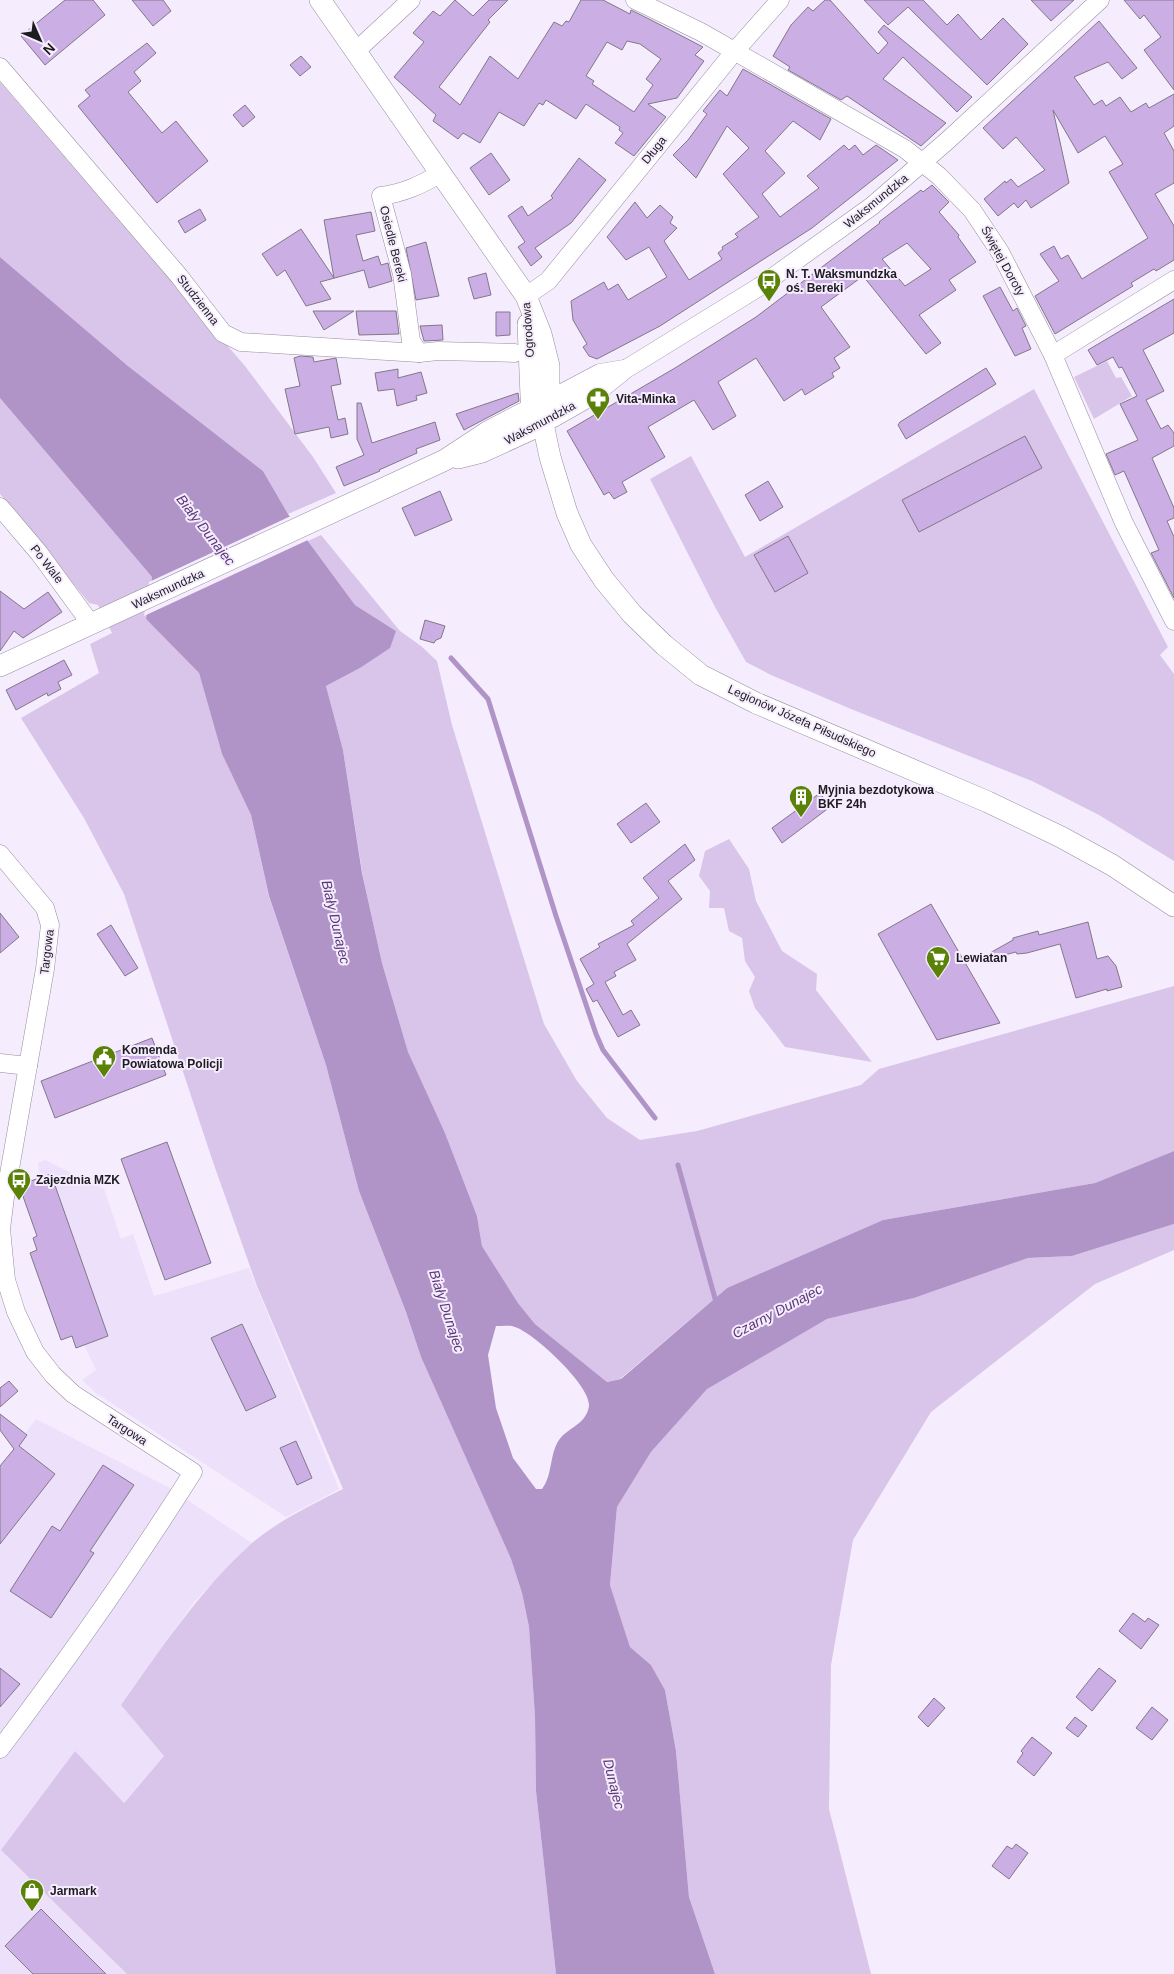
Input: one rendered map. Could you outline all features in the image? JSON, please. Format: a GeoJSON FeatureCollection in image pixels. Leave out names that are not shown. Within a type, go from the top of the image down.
{"type":"FeatureCollection","features":[{"type":"Feature","properties":{"kind":"street"},"geometry":{"type":"LineString","coordinates":[[320,0],[526,296]]}},
{"type":"Feature","properties":{"kind":"street"},"geometry":{"type":"LineString","coordinates":[[356,52],[411,0]]}},
{"type":"Feature","properties":{"kind":"street","name":"Świętej Doroty"},"geometry":{"type":"LineString","coordinates":[[635,0],[701,32],[905,149],[939,176],[985,227],[1053,355],[1124,523],[1174,622]]}},
{"type":"Feature","properties":{"kind":"street","name":"Długa"},"geometry":{"type":"LineString","coordinates":[[526,296],[548,281],[734,52],[780,0]]}},
{"type":"Feature","properties":{"kind":"street","name":"Waksmundzka"},"geometry":{"type":"LineString","coordinates":[[0,666],[445,460],[489,431],[541,411],[594,395],[626,369],[685,334],[775,276],[872,206],[922,163],[1100,0]]}},
{"type":"Feature","properties":{"kind":"street","name":"Studzienna"},"geometry":{"type":"LineString","coordinates":[[0,67],[180,276],[222,332],[241,342],[419,354],[438,351],[515,353]]}},
{"type":"Feature","properties":{"kind":"street","name":"Osiedle Bereki"},"geometry":{"type":"LineString","coordinates":[[419,354],[411,341],[402,274],[381,196],[398,194],[440,174]]}},
{"type":"Feature","properties":{"kind":"street"},"geometry":{"type":"LineString","coordinates":[[1053,355],[1174,280]]}},
{"type":"Feature","properties":{"kind":"street","name":"Ogrodowa"},"geometry":{"type":"LineString","coordinates":[[526,296],[541,334],[549,366],[541,411]]}},
{"type":"Feature","properties":{"kind":"street","name":"Waksmundzka"},"geometry":{"type":"LineString","coordinates":[[541,411],[600,373],[626,369]]}},
{"type":"Feature","properties":{"kind":"street","name":"Legionów Józefa Piłsudskiego"},"geometry":{"type":"LineString","coordinates":[[541,411],[558,486],[577,537],[592,564],[632,614],[664,645],[701,675],[756,702],[988,802],[1061,837],[1112,865],[1174,906]]}},
{"type":"Feature","properties":{"kind":"street","name":"Po Wale"},"geometry":{"type":"LineString","coordinates":[[0,507],[39,553],[91,624]]}},
{"type":"Feature","properties":{"kind":"street","name":"Targowa"},"geometry":{"type":"LineString","coordinates":[[0,854],[44,908],[50,925],[49,947],[4,1197],[2,1237],[3,1281],[29,1340],[61,1384],[86,1404],[193,1472],[164,1519],[53,1679],[0,1749]]}},
{"type":"Feature","properties":{"kind":"street"},"geometry":{"type":"LineString","coordinates":[[0,1062],[28,1066]]}},
{"type":"Feature","properties":{"kind":"shaded area"},"geometry":{"type":"Polygon","coordinates":[[[0,82],[245,366],[313,457],[336,493],[288,514],[263,471],[128,366],[0,257],[0,82]]]}},
{"type":"Feature","properties":{"kind":"shaded area"},"geometry":{"type":"Polygon","coordinates":[[[1107,361],[1116,378],[1121,377],[1132,396],[1094,419],[1074,377],[1107,361]]]}},
{"type":"Feature","properties":{"kind":"shaded area"},"geometry":{"type":"Polygon","coordinates":[[[1034,389],[1168,647],[1160,655],[1174,674],[1174,861],[1099,815],[1032,781],[851,709],[771,675],[746,662],[715,607],[650,479],[691,456],[745,557],[1034,389]]]}},
{"type":"Feature","properties":{"kind":"shaded area"},"geometry":{"type":"Polygon","coordinates":[[[0,398],[152,577],[146,619],[199,673],[222,754],[251,815],[269,897],[326,1065],[359,1191],[406,1312],[421,1357],[511,1559],[522,1593],[529,1627],[535,1717],[536,1791],[556,1974],[127,1974],[1,1850],[75,1751],[124,1803],[164,1756],[121,1705],[182,1621],[232,1562],[272,1528],[343,1489],[257,1286],[213,1162],[124,894],[84,818],[21,718],[99,673],[90,644],[112,633],[98,605],[89,603],[0,494],[0,398]]]}},
{"type":"Feature","properties":{"kind":"shaded area"},"geometry":{"type":"Polygon","coordinates":[[[321,535],[400,631],[421,646],[437,661],[452,725],[544,1024],[577,1081],[607,1118],[640,1140],[697,1131],[861,1085],[879,1069],[1174,986],[1174,1151],[1095,1183],[883,1220],[727,1288],[620,1379],[607,1382],[535,1324],[518,1303],[482,1246],[477,1216],[445,1133],[409,1056],[382,963],[363,877],[343,750],[326,686],[360,668],[396,631],[355,605],[308,541],[321,535]]]}},
{"type":"Feature","properties":{"kind":"shaded area"},"geometry":{"type":"Polygon","coordinates":[[[729,839],[749,869],[756,901],[782,951],[817,974],[816,990],[872,1062],[785,1047],[755,1008],[749,991],[755,977],[745,961],[742,938],[729,931],[724,908],[709,908],[710,891],[699,876],[705,851],[729,839]]]}},
{"type":"Feature","properties":{"kind":"shaded area"},"geometry":{"type":"Polygon","coordinates":[[[45,1160],[104,1189],[121,1239],[133,1234],[154,1296],[249,1268],[339,1489],[286,1517],[96,1393],[82,1380],[96,1370],[84,1345],[108,1336],[51,1174],[40,1177],[38,1163],[45,1160]]]}},
{"type":"Feature","properties":{"kind":"shaded area"},"geometry":{"type":"Polygon","coordinates":[[[1174,1224],[1174,1250],[1095,1284],[931,1412],[853,1540],[831,1665],[829,1809],[871,1974],[715,1974],[689,1897],[676,1751],[665,1690],[651,1665],[630,1647],[610,1585],[617,1507],[651,1452],[707,1388],[827,1319],[914,1298],[1028,1258],[1072,1256],[1174,1224]]]}},
{"type":"Feature","properties":{"kind":"shaded area"},"geometry":{"type":"Polygon","coordinates":[[[36,1419],[168,1487],[252,1543],[195,1601],[121,1705],[164,1756],[123,1803],[75,1751],[1,1850],[127,1974],[0,1974],[0,1468],[36,1419]]]}},
{"type":"Feature","properties":{"kind":"water"},"geometry":{"type":"Polygon","coordinates":[[[0,257],[128,366],[263,471],[288,514],[355,605],[396,631],[390,648],[360,668],[326,686],[343,750],[362,873],[382,963],[408,1052],[445,1133],[477,1216],[482,1246],[518,1303],[535,1324],[607,1382],[621,1379],[727,1288],[883,1220],[1095,1183],[1174,1151],[1174,1224],[1072,1256],[1028,1258],[914,1298],[827,1319],[707,1389],[651,1452],[617,1507],[610,1585],[630,1647],[651,1665],[665,1690],[676,1751],[689,1897],[715,1974],[556,1974],[536,1791],[535,1717],[529,1627],[522,1593],[511,1559],[421,1357],[406,1312],[359,1191],[326,1065],[269,896],[251,815],[222,754],[199,673],[146,619],[152,577],[0,398],[0,257]],[[496,1326],[488,1355],[496,1408],[513,1458],[536,1489],[542,1489],[548,1478],[559,1440],[581,1422],[587,1412],[589,1406],[587,1397],[581,1386],[560,1361],[535,1339],[515,1327],[496,1326]]]}},
{"type":"Feature","properties":{"kind":"pier"},"geometry":{"type":"Polygon","coordinates":[[[293,515],[310,539],[144,616],[149,582],[293,515]]]}},
{"type":"Feature","properties":{"kind":"building"},"geometry":{"type":"Polygon","coordinates":[[[65,0],[93,0],[105,15],[45,65],[21,36],[65,0]]]}},
{"type":"Feature","properties":{"kind":"building"},"geometry":{"type":"Polygon","coordinates":[[[132,0],[163,0],[171,11],[153,26],[132,0]]]}},
{"type":"Feature","properties":{"kind":"building"},"geometry":{"type":"Polygon","coordinates":[[[455,0],[473,16],[489,0],[508,0],[488,20],[490,22],[439,87],[460,105],[490,56],[518,79],[554,22],[562,26],[566,21],[569,22],[581,0],[603,0],[630,14],[631,10],[703,47],[695,55],[704,61],[677,98],[648,104],[666,117],[634,156],[615,143],[623,133],[619,130],[620,127],[586,104],[576,119],[546,100],[543,105],[539,103],[524,126],[499,112],[480,143],[463,133],[458,139],[433,121],[436,115],[394,77],[424,42],[413,33],[433,11],[440,16],[455,0]],[[627,41],[622,50],[607,42],[586,76],[594,81],[592,84],[634,112],[653,85],[646,79],[661,59],[640,44],[627,41]]]}},
{"type":"Feature","properties":{"kind":"building"},"geometry":{"type":"Polygon","coordinates":[[[825,0],[830,0],[878,54],[888,43],[878,32],[884,25],[972,97],[957,112],[903,57],[883,79],[946,123],[921,146],[847,96],[841,100],[788,70],[790,67],[773,56],[791,25],[808,7],[813,11],[825,0]]]}},
{"type":"Feature","properties":{"kind":"building"},"geometry":{"type":"Polygon","coordinates":[[[864,0],[923,0],[947,25],[958,14],[981,40],[1003,18],[1028,44],[987,85],[908,7],[888,25],[864,0]]]}},
{"type":"Feature","properties":{"kind":"building"},"geometry":{"type":"Polygon","coordinates":[[[1031,0],[1074,0],[1051,21],[1031,0]]]}},
{"type":"Feature","properties":{"kind":"building"},"geometry":{"type":"Polygon","coordinates":[[[1124,0],[1174,0],[1174,90],[1144,50],[1161,37],[1144,15],[1140,19],[1124,0]]]}},
{"type":"Feature","properties":{"kind":"building"},"geometry":{"type":"Polygon","coordinates":[[[1099,21],[1137,68],[1122,79],[1108,62],[1074,77],[1094,105],[1102,100],[1106,106],[1120,97],[1131,112],[1146,103],[1149,108],[1174,94],[1174,126],[1164,133],[1174,151],[1174,183],[1155,194],[1174,226],[1174,260],[1131,283],[1133,286],[1055,334],[1035,296],[1059,281],[1040,254],[1054,246],[1061,259],[1068,255],[1082,279],[1148,238],[1109,172],[1123,164],[1105,136],[1078,153],[1053,110],[1069,183],[1031,208],[1026,200],[1018,208],[1014,203],[998,216],[984,199],[1005,181],[1006,183],[1011,179],[1018,187],[1045,170],[1016,137],[1003,149],[983,128],[1099,21]]]}},
{"type":"Feature","properties":{"kind":"building"},"geometry":{"type":"Polygon","coordinates":[[[147,43],[156,53],[134,72],[141,81],[128,92],[162,133],[176,121],[208,161],[157,203],[78,106],[90,96],[85,90],[147,43]]]}},
{"type":"Feature","properties":{"kind":"building"},"geometry":{"type":"Polygon","coordinates":[[[301,56],[311,67],[300,76],[290,65],[301,56]]]}},
{"type":"Feature","properties":{"kind":"building"},"geometry":{"type":"Polygon","coordinates":[[[743,69],[831,119],[820,140],[793,121],[765,151],[785,173],[762,194],[780,217],[819,188],[807,176],[844,145],[849,150],[855,145],[863,155],[876,145],[898,160],[812,228],[660,326],[597,359],[589,356],[583,347],[587,344],[573,320],[571,301],[604,282],[608,290],[618,284],[628,300],[667,277],[649,247],[626,260],[607,237],[635,202],[647,218],[660,205],[673,217],[670,223],[677,228],[664,241],[689,280],[722,259],[718,253],[723,249],[722,247],[738,237],[735,234],[759,217],[723,174],[749,148],[727,126],[696,178],[673,155],[688,140],[707,114],[703,111],[720,90],[727,96],[743,69]]]}},
{"type":"Feature","properties":{"kind":"building"},"geometry":{"type":"Polygon","coordinates":[[[245,105],[255,117],[243,127],[233,115],[245,105]]]}},
{"type":"Feature","properties":{"kind":"building"},"geometry":{"type":"Polygon","coordinates":[[[491,153],[510,180],[489,195],[470,168],[491,153]]]}},
{"type":"Feature","properties":{"kind":"building"},"geometry":{"type":"Polygon","coordinates":[[[579,158],[606,180],[571,223],[535,248],[542,257],[531,266],[518,247],[525,242],[508,216],[522,206],[528,216],[553,198],[551,196],[579,158]]]}},
{"type":"Feature","properties":{"kind":"building"},"geometry":{"type":"Polygon","coordinates":[[[932,185],[949,202],[939,212],[959,235],[958,237],[976,262],[949,280],[956,290],[919,315],[941,343],[926,354],[863,276],[821,307],[850,347],[834,358],[840,368],[832,373],[834,377],[805,395],[802,389],[784,401],[756,358],[718,382],[736,416],[713,430],[694,400],[648,427],[665,457],[622,482],[627,492],[614,499],[609,492],[604,495],[567,431],[675,368],[756,317],[921,190],[923,192],[932,185]],[[907,243],[882,259],[905,286],[931,269],[907,243]]]}},
{"type":"Feature","properties":{"kind":"building"},"geometry":{"type":"Polygon","coordinates":[[[200,209],[206,220],[185,233],[178,221],[200,209]]]}},
{"type":"Feature","properties":{"kind":"building"},"geometry":{"type":"Polygon","coordinates":[[[371,212],[375,231],[356,235],[363,261],[378,256],[381,265],[388,263],[392,281],[369,288],[364,270],[320,282],[331,299],[306,306],[285,270],[277,276],[262,254],[301,229],[334,278],[324,220],[371,212]]]}},
{"type":"Feature","properties":{"kind":"building"},"geometry":{"type":"Polygon","coordinates":[[[426,242],[439,296],[416,300],[406,248],[426,242]]]}},
{"type":"Feature","properties":{"kind":"building"},"geometry":{"type":"Polygon","coordinates":[[[486,273],[491,295],[474,299],[468,278],[486,273]]]}},
{"type":"Feature","properties":{"kind":"building"},"geometry":{"type":"Polygon","coordinates":[[[1000,287],[1013,311],[1017,308],[1026,326],[1022,328],[1031,349],[1015,356],[983,296],[1000,287]]]}},
{"type":"Feature","properties":{"kind":"building"},"geometry":{"type":"Polygon","coordinates":[[[1174,299],[1174,333],[1143,350],[1164,391],[1146,400],[1161,429],[1168,425],[1174,433],[1174,446],[1152,458],[1174,508],[1174,518],[1167,521],[1174,537],[1174,598],[1151,553],[1159,550],[1124,471],[1115,475],[1106,454],[1138,440],[1120,404],[1137,396],[1122,367],[1119,368],[1113,357],[1097,365],[1088,350],[1174,299]]]}},
{"type":"Feature","properties":{"kind":"building"},"geometry":{"type":"Polygon","coordinates":[[[313,311],[354,311],[324,330],[313,311]]]}},
{"type":"Feature","properties":{"kind":"building"},"geometry":{"type":"Polygon","coordinates":[[[356,311],[396,311],[399,334],[359,335],[356,311]]]}},
{"type":"Feature","properties":{"kind":"building"},"geometry":{"type":"Polygon","coordinates":[[[496,312],[510,312],[510,335],[496,336],[496,312]]]}},
{"type":"Feature","properties":{"kind":"building"},"geometry":{"type":"Polygon","coordinates":[[[442,325],[443,340],[424,341],[420,326],[442,325]]]}},
{"type":"Feature","properties":{"kind":"building"},"geometry":{"type":"Polygon","coordinates":[[[300,356],[313,357],[314,362],[336,358],[341,384],[331,386],[338,420],[345,418],[348,434],[331,438],[329,427],[295,434],[285,389],[300,386],[294,358],[300,356]]]}},
{"type":"Feature","properties":{"kind":"building"},"geometry":{"type":"Polygon","coordinates":[[[986,368],[996,384],[906,439],[898,425],[900,422],[986,368]]]}},
{"type":"Feature","properties":{"kind":"building"},"geometry":{"type":"Polygon","coordinates":[[[398,369],[398,378],[421,372],[427,393],[416,396],[417,400],[397,406],[394,389],[378,391],[375,373],[398,369]]]}},
{"type":"Feature","properties":{"kind":"building"},"geometry":{"type":"Polygon","coordinates":[[[518,393],[519,401],[464,430],[456,414],[518,393]]]}},
{"type":"Feature","properties":{"kind":"building"},"geometry":{"type":"Polygon","coordinates":[[[357,403],[361,403],[372,443],[435,422],[440,440],[416,449],[417,453],[344,486],[336,467],[364,455],[357,439],[357,403]]]}},
{"type":"Feature","properties":{"kind":"building"},"geometry":{"type":"Polygon","coordinates":[[[1025,436],[1042,468],[919,532],[902,500],[1025,436]]]}},
{"type":"Feature","properties":{"kind":"building"},"geometry":{"type":"Polygon","coordinates":[[[768,481],[783,507],[760,521],[745,495],[768,481]]]}},
{"type":"Feature","properties":{"kind":"building"},"geometry":{"type":"Polygon","coordinates":[[[440,491],[452,520],[415,536],[402,508],[440,491]]]}},
{"type":"Feature","properties":{"kind":"building"},"geometry":{"type":"Polygon","coordinates":[[[788,536],[808,573],[775,592],[754,555],[788,536]]]}},
{"type":"Feature","properties":{"kind":"building"},"geometry":{"type":"Polygon","coordinates":[[[0,591],[24,609],[48,592],[62,612],[23,638],[14,631],[0,651],[0,591]]]}},
{"type":"Feature","properties":{"kind":"building"},"geometry":{"type":"Polygon","coordinates":[[[425,620],[445,626],[441,638],[434,643],[420,639],[425,620]]]}},
{"type":"Feature","properties":{"kind":"building"},"geometry":{"type":"Polygon","coordinates":[[[64,660],[72,675],[58,682],[61,689],[48,696],[47,693],[16,710],[6,690],[64,660]]]}},
{"type":"Feature","properties":{"kind":"building","name":"Myjnia bezdotykowa BKF 24h"},"geometry":{"type":"Polygon","coordinates":[[[820,793],[830,807],[782,843],[772,828],[820,793]]]}},
{"type":"Feature","properties":{"kind":"building"},"geometry":{"type":"Polygon","coordinates":[[[646,803],[660,822],[631,843],[617,824],[646,803]]]}},
{"type":"Feature","properties":{"kind":"building"},"geometry":{"type":"Polygon","coordinates":[[[685,844],[695,860],[668,881],[682,899],[627,944],[636,960],[614,972],[616,976],[605,982],[623,1015],[631,1010],[640,1025],[618,1037],[597,1000],[593,1002],[586,989],[594,984],[580,959],[600,947],[598,944],[634,925],[631,921],[659,898],[643,878],[685,844]]]}},
{"type":"Feature","properties":{"kind":"building","name":"Lewiatan"},"geometry":{"type":"Polygon","coordinates":[[[931,904],[1000,1023],[937,1040],[878,934],[931,904]]]}},
{"type":"Feature","properties":{"kind":"building"},"geometry":{"type":"Polygon","coordinates":[[[0,913],[19,937],[0,953],[0,913]]]}},
{"type":"Feature","properties":{"kind":"building"},"geometry":{"type":"Polygon","coordinates":[[[1088,922],[1097,959],[1108,956],[1116,966],[1122,987],[1107,991],[1107,989],[1076,998],[1060,944],[1027,953],[1017,954],[1016,952],[989,959],[988,954],[1013,940],[1013,938],[1038,931],[1039,935],[1088,922]]]}},
{"type":"Feature","properties":{"kind":"building"},"geometry":{"type":"Polygon","coordinates":[[[111,925],[138,968],[125,976],[97,934],[111,925]]]}},
{"type":"Feature","properties":{"kind":"building","name":"Komenda Powiatowa Policji"},"geometry":{"type":"Polygon","coordinates":[[[152,1038],[166,1075],[55,1118],[41,1081],[152,1038]]]}},
{"type":"Feature","properties":{"kind":"building"},"geometry":{"type":"Polygon","coordinates":[[[167,1142],[211,1263],[165,1280],[121,1159],[167,1142]]]}},
{"type":"Feature","properties":{"kind":"building"},"geometry":{"type":"Polygon","coordinates":[[[51,1174],[108,1336],[76,1348],[72,1336],[61,1340],[30,1253],[37,1250],[33,1238],[37,1236],[19,1185],[51,1174]]]}},
{"type":"Feature","properties":{"kind":"building"},"geometry":{"type":"Polygon","coordinates":[[[242,1324],[276,1397],[246,1411],[211,1338],[242,1324]]]}},
{"type":"Feature","properties":{"kind":"building"},"geometry":{"type":"Polygon","coordinates":[[[9,1381],[18,1391],[0,1407],[0,1388],[9,1381]]]}},
{"type":"Feature","properties":{"kind":"building"},"geometry":{"type":"Polygon","coordinates":[[[0,1414],[27,1435],[19,1446],[55,1474],[0,1544],[0,1466],[14,1449],[0,1430],[0,1414]]]}},
{"type":"Feature","properties":{"kind":"building"},"geometry":{"type":"Polygon","coordinates":[[[296,1441],[312,1478],[297,1485],[280,1448],[296,1441]]]}},
{"type":"Feature","properties":{"kind":"building"},"geometry":{"type":"Polygon","coordinates":[[[103,1465],[134,1485],[90,1551],[94,1553],[51,1618],[10,1591],[52,1526],[60,1531],[103,1465]]]}},
{"type":"Feature","properties":{"kind":"building"},"geometry":{"type":"Polygon","coordinates":[[[1133,1613],[1145,1622],[1148,1618],[1159,1625],[1141,1649],[1119,1631],[1133,1613]]]}},
{"type":"Feature","properties":{"kind":"building"},"geometry":{"type":"Polygon","coordinates":[[[0,1668],[20,1684],[0,1707],[0,1668]]]}},
{"type":"Feature","properties":{"kind":"building"},"geometry":{"type":"Polygon","coordinates":[[[1099,1668],[1116,1681],[1092,1711],[1076,1697],[1099,1668]]]}},
{"type":"Feature","properties":{"kind":"building"},"geometry":{"type":"Polygon","coordinates":[[[934,1698],[945,1708],[928,1727],[918,1717],[934,1698]]]}},
{"type":"Feature","properties":{"kind":"building"},"geometry":{"type":"Polygon","coordinates":[[[1152,1707],[1168,1720],[1152,1740],[1136,1728],[1152,1707]]]}},
{"type":"Feature","properties":{"kind":"building"},"geometry":{"type":"Polygon","coordinates":[[[1075,1717],[1087,1726],[1078,1737],[1066,1728],[1075,1717]]]}},
{"type":"Feature","properties":{"kind":"building"},"geometry":{"type":"Polygon","coordinates":[[[1032,1737],[1052,1753],[1034,1776],[1017,1762],[1023,1753],[1021,1751],[1032,1737]]]}},
{"type":"Feature","properties":{"kind":"building"},"geometry":{"type":"Polygon","coordinates":[[[1016,1844],[1028,1853],[1009,1879],[992,1866],[1007,1846],[1012,1849],[1016,1844]]]}},
{"type":"Feature","properties":{"kind":"building"},"geometry":{"type":"Polygon","coordinates":[[[41,1909],[106,1974],[33,1974],[5,1946],[41,1909]]]}},
{"type":"Feature","properties":{"kind":"waterway"},"geometry":{"type":"LineString","coordinates":[[451,658],[488,699],[556,916],[603,1050],[655,1118]]}},
{"type":"Feature","properties":{"kind":"waterway"},"geometry":{"type":"LineString","coordinates":[[678,1165],[716,1302]]}},
{"type":"Feature","properties":{"kind":"place","name":"N. T. Waksmundzka oś. Bereki"},"geometry":{"type":"Point","coordinates":[769,302]}},
{"type":"Feature","properties":{"kind":"place","name":"Vita-Minka"},"geometry":{"type":"Point","coordinates":[598,420]}},
{"type":"Feature","properties":{"kind":"place","name":"Myjnia bezdotykowa BKF 24h"},"geometry":{"type":"Point","coordinates":[801,818]}},
{"type":"Feature","properties":{"kind":"place","name":"Lewiatan"},"geometry":{"type":"Point","coordinates":[938,979]}},
{"type":"Feature","properties":{"kind":"place","name":"Komenda Powiatowa Policji"},"geometry":{"type":"Point","coordinates":[104,1078]}},
{"type":"Feature","properties":{"kind":"place","name":"Zajezdnia MZK"},"geometry":{"type":"Point","coordinates":[19,1201]}},
{"type":"Feature","properties":{"kind":"place","name":"Jarmark"},"geometry":{"type":"Point","coordinates":[32,1912]}},
{"type":"Feature","properties":{"kind":"water label","name":"Biały Dunajec"},"geometry":{"type":"Point","coordinates":[206,530]}},
{"type":"Feature","properties":{"kind":"water label","name":"Biały Dunajec"},"geometry":{"type":"Point","coordinates":[336,922]}},
{"type":"Feature","properties":{"kind":"water label","name":"Biały Dunajec"},"geometry":{"type":"Point","coordinates":[447,1311]}},
{"type":"Feature","properties":{"kind":"water label","name":"Czarny Dunajec"},"geometry":{"type":"Point","coordinates":[777,1311]}},
{"type":"Feature","properties":{"kind":"water label","name":"Dunajec"},"geometry":{"type":"Point","coordinates":[614,1784]}}]}
